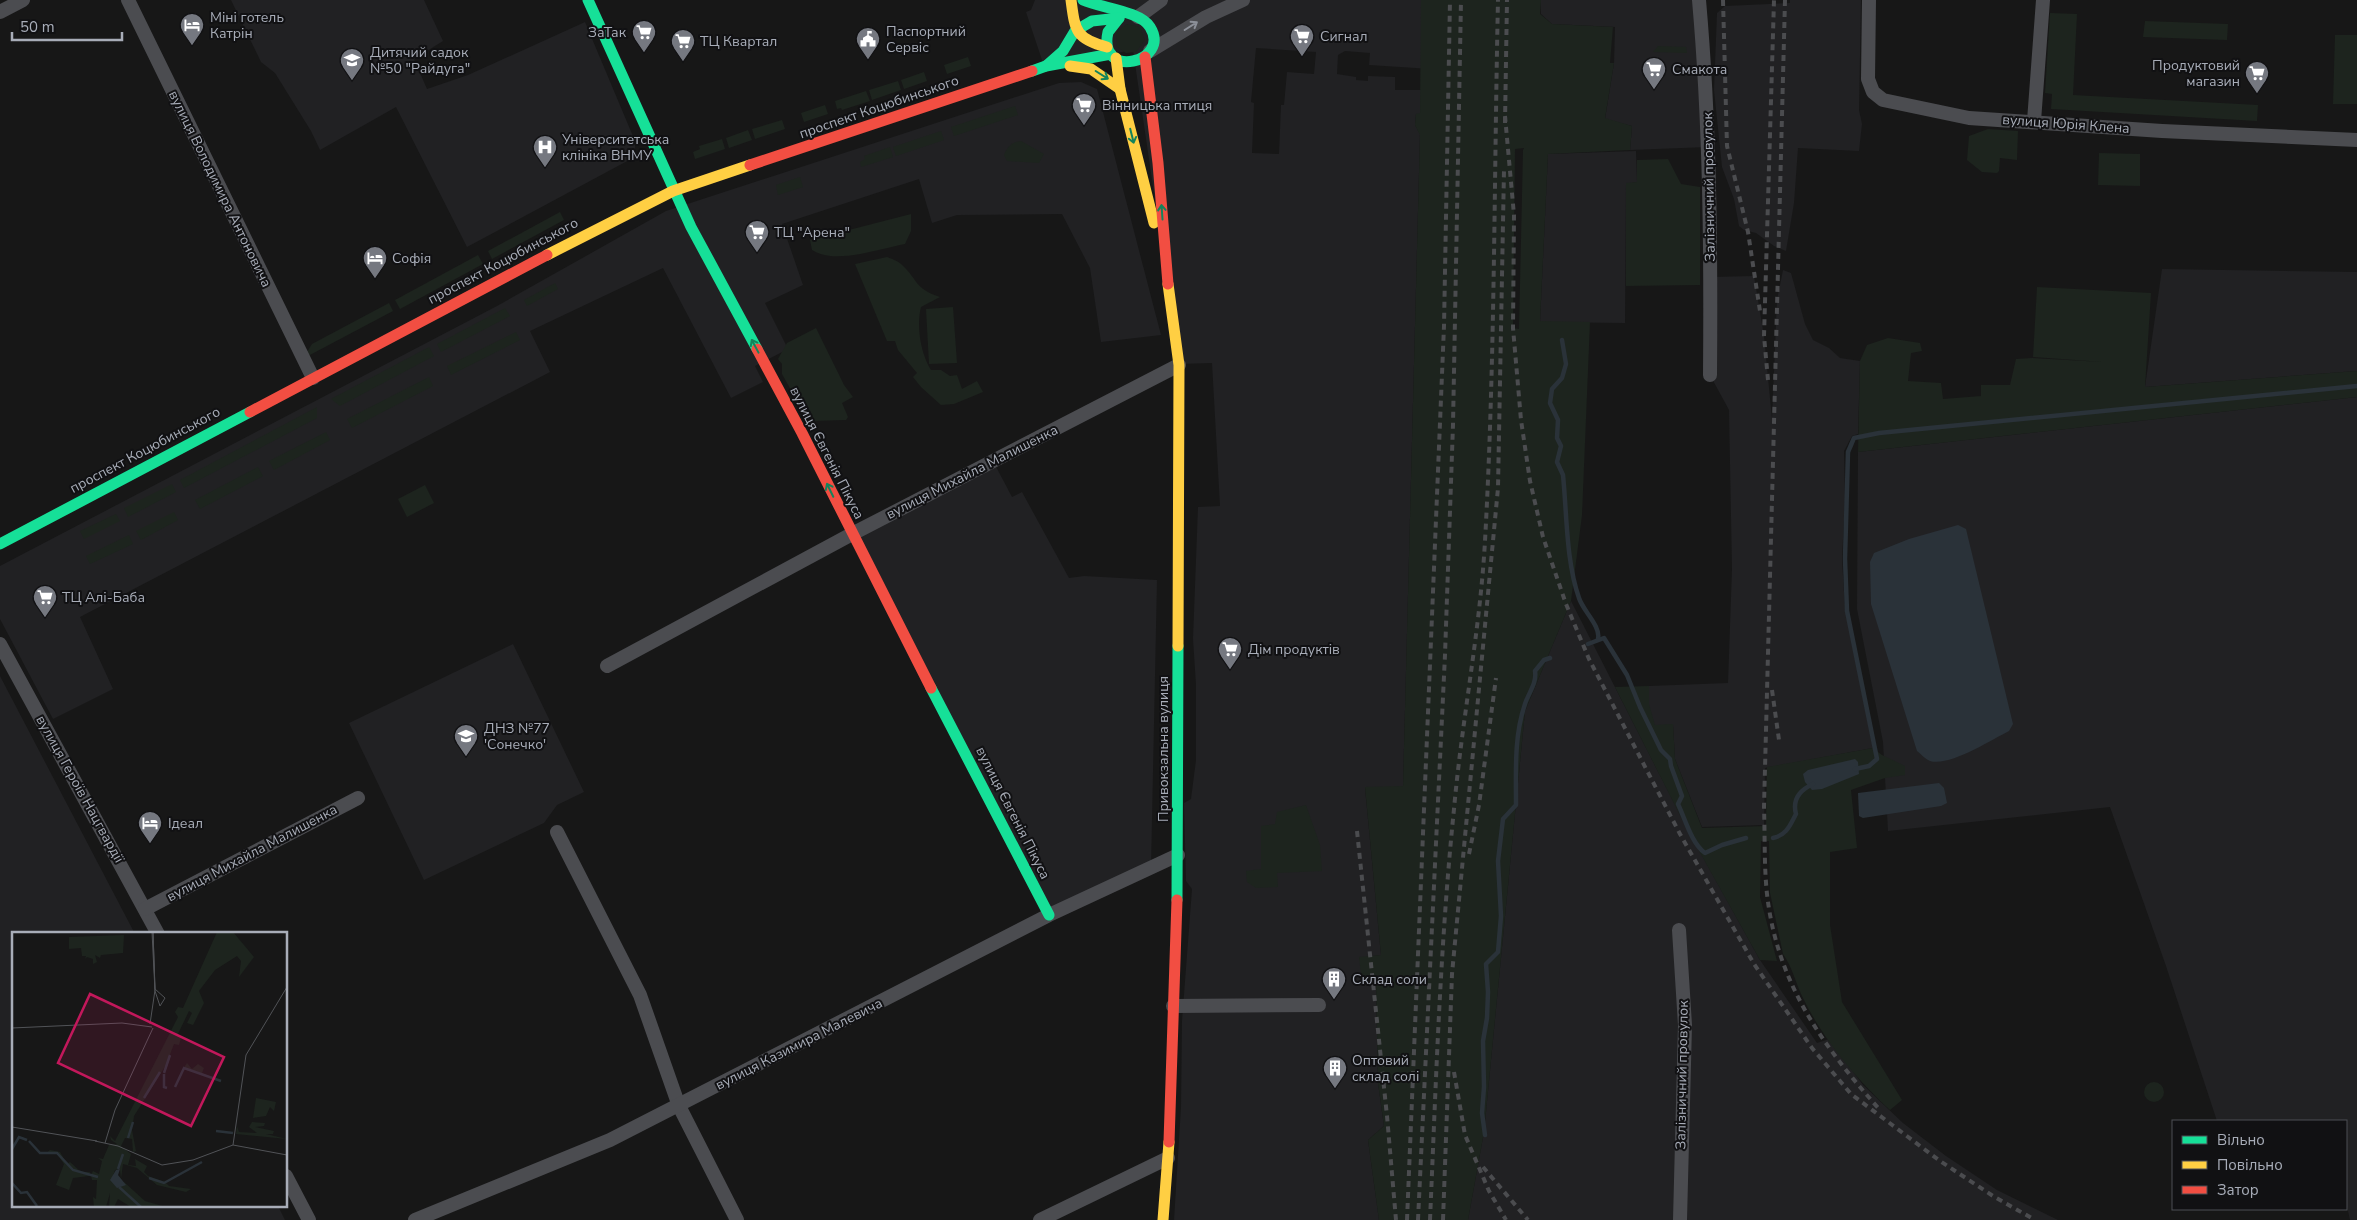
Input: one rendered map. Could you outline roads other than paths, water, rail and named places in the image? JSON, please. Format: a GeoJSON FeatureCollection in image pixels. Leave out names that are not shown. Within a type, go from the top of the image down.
{"type":"FeatureCollection","features":[{"type":"Feature","properties":{"kind":"main road","name":"вулиця Євгенія Пікуса"},"geometry":{"type":"LineString","coordinates":[[588,0],[673,191],[802,433],[852,534],[1049,915]]}},
{"type":"Feature","properties":{"kind":"main road"},"geometry":{"type":"LineString","coordinates":[[1071,0],[1075,31],[1085,42],[1130,63],[1147,54]]}},
{"type":"Feature","properties":{"kind":"main road"},"geometry":{"type":"LineString","coordinates":[[1083,0],[1093,6],[1149,24],[1152,30],[1154,38],[1147,54],[1167,278]]}},
{"type":"Feature","properties":{"kind":"main road"},"geometry":{"type":"LineString","coordinates":[[1046,66],[1063,51],[1075,31],[1092,21],[1128,17]]}},
{"type":"Feature","properties":{"kind":"main road"},"geometry":{"type":"LineString","coordinates":[[1128,17],[1109,27],[1106,34],[1167,278]]}},
{"type":"Feature","properties":{"kind":"main road"},"geometry":{"type":"LineString","coordinates":[[1046,66],[1112,53]]}},
{"type":"Feature","properties":{"kind":"main road","name":"проспект Коцюбинського"},"geometry":{"type":"LineString","coordinates":[[0,544],[313,378],[673,191],[1046,66]]}},
{"type":"Feature","properties":{"kind":"main road"},"geometry":{"type":"LineString","coordinates":[[1046,66],[1081,66],[1097,71],[1120,89]]}},
{"type":"Feature","properties":{"kind":"main road","name":"Привокзальна вулиця"},"geometry":{"type":"LineString","coordinates":[[1164,1220],[1168,1158],[1178,855],[1179,364],[1167,278]]}},
{"type":"Feature","properties":{"kind":"street"},"geometry":{"type":"LineString","coordinates":[[0,12],[23,0]]}},
{"type":"Feature","properties":{"kind":"street","name":"вулиця Володимира Антоновича"},"geometry":{"type":"LineString","coordinates":[[128,0],[313,378]]}},
{"type":"Feature","properties":{"kind":"street"},"geometry":{"type":"LineString","coordinates":[[1128,17],[1161,0]]}},
{"type":"Feature","properties":{"kind":"street"},"geometry":{"type":"LineString","coordinates":[[1147,54],[1206,17],[1243,0]]}},
{"type":"Feature","properties":{"kind":"street","name":"Залізничний провулок"},"geometry":{"type":"LineString","coordinates":[[1699,0],[1706,74],[1711,213],[1710,375]]}},
{"type":"Feature","properties":{"kind":"street","name":"вулиця Юрія Клена"},"geometry":{"type":"LineString","coordinates":[[1869,0],[1868,79],[1873,92],[1883,100],[1969,118],[2162,131],[2357,140]]}},
{"type":"Feature","properties":{"kind":"street"},"geometry":{"type":"LineString","coordinates":[[2034,122],[2043,0]]}},
{"type":"Feature","properties":{"kind":"street","name":"вулиця Михайла Малишенка"},"geometry":{"type":"LineString","coordinates":[[606,666],[852,534],[1179,364]]}},
{"type":"Feature","properties":{"kind":"street","name":"вулиця Героїв Нацгвардії"},"geometry":{"type":"LineString","coordinates":[[0,644],[157,932]]}},
{"type":"Feature","properties":{"kind":"street","name":"вулиця Михайла Малишенка"},"geometry":{"type":"LineString","coordinates":[[145,909],[358,798]]}},
{"type":"Feature","properties":{"kind":"street"},"geometry":{"type":"LineString","coordinates":[[557,832],[640,995],[679,1106],[737,1220]]}},
{"type":"Feature","properties":{"kind":"street","name":"вулиця Казимира Малевича"},"geometry":{"type":"LineString","coordinates":[[415,1220],[610,1140],[1049,915],[1178,855]]}},
{"type":"Feature","properties":{"kind":"street","name":"Залізничний провулок"},"geometry":{"type":"LineString","coordinates":[[1679,930],[1684,1025],[1680,1220]]}},
{"type":"Feature","properties":{"kind":"street"},"geometry":{"type":"LineString","coordinates":[[1173,1006],[1319,1005]]}},
{"type":"Feature","properties":{"kind":"street"},"geometry":{"type":"LineString","coordinates":[[1040,1220],[1168,1158]]}},
{"type":"Feature","properties":{"kind":"street"},"geometry":{"type":"LineString","coordinates":[[288,1180],[310,1220]]}},
{"type":"Feature","properties":{"kind":"waterway"},"geometry":{"type":"LineString","coordinates":[[1562,340],[1566,364],[1562,378],[1552,389],[1550,403],[1558,420],[1557,438],[1561,446],[1557,462],[1563,475],[1569,553],[1575,584],[1581,603],[1597,629],[1598,639]]}},
{"type":"Feature","properties":{"kind":"waterway"},"geometry":{"type":"LineString","coordinates":[[1855,769],[1869,766],[1877,759],[1847,611],[1845,559],[1848,452],[1854,438],[1879,433],[2357,386]]}},
{"type":"Feature","properties":{"kind":"waterway"},"geometry":{"type":"LineString","coordinates":[[1588,644],[1604,638],[1627,675],[1661,750],[1670,759],[1682,796],[1678,804],[1700,849],[1705,853],[1722,845],[1746,838]]}},
{"type":"Feature","properties":{"kind":"waterway"},"geometry":{"type":"LineString","coordinates":[[1485,1135],[1482,1113],[1484,1087],[1483,1041],[1487,1018],[1488,992],[1486,964],[1498,952],[1501,916],[1498,861],[1503,819],[1516,805],[1516,754],[1521,716],[1534,684],[1535,671],[1544,660],[1550,658]]}},
{"type":"Feature","properties":{"kind":"waterway"},"geometry":{"type":"LineString","coordinates":[[1773,838],[1782,835],[1787,829],[1796,814],[1796,799],[1804,789],[1813,784]]}},
{"type":"Feature","properties":{"kind":"railway"},"geometry":{"type":"LineString","coordinates":[[1407,1220],[1444,326],[1450,0]]}},
{"type":"Feature","properties":{"kind":"railway"},"geometry":{"type":"LineString","coordinates":[[1418,1220],[1445,655],[1453,425],[1461,0]]}},
{"type":"Feature","properties":{"kind":"railway"},"geometry":{"type":"LineString","coordinates":[[1430,1220],[1439,1014],[1449,860],[1457,775],[1483,575],[1485,541],[1492,338],[1498,0]]}},
{"type":"Feature","properties":{"kind":"railway"},"geometry":{"type":"LineString","coordinates":[[1505,123],[1507,0]]}},
{"type":"Feature","properties":{"kind":"railway"},"geometry":{"type":"LineString","coordinates":[[1723,0],[1727,146],[1748,232],[1760,311]]}},
{"type":"Feature","properties":{"kind":"railway"},"geometry":{"type":"LineString","coordinates":[[1768,380],[1764,336],[1774,0]]}},
{"type":"Feature","properties":{"kind":"railway"},"geometry":{"type":"LineString","coordinates":[[1785,0],[1764,807],[1766,883],[1772,926],[1781,956],[1805,1011],[1839,1061],[1880,1110]]}},
{"type":"Feature","properties":{"kind":"railway"},"geometry":{"type":"LineString","coordinates":[[1505,116],[1514,215],[1513,328],[1521,420],[1530,481],[1543,537],[1566,604],[1589,659],[1680,834],[1754,964],[1812,1048],[1851,1094],[1940,1161],[1993,1196],[2035,1220]]}},
{"type":"Feature","properties":{"kind":"railway"},"geometry":{"type":"LineString","coordinates":[[1443,1220],[1452,974],[1498,488],[1504,170]]}},
{"type":"Feature","properties":{"kind":"railway"},"geometry":{"type":"LineString","coordinates":[[1469,854],[1479,805],[1496,678]]}},
{"type":"Feature","properties":{"kind":"railway"},"geometry":{"type":"LineString","coordinates":[[1772,690],[1779,740]]}},
{"type":"Feature","properties":{"kind":"railway"},"geometry":{"type":"LineString","coordinates":[[1357,831],[1396,1220]]}},
{"type":"Feature","properties":{"kind":"railway"},"geometry":{"type":"LineString","coordinates":[[1454,1072],[1465,1135],[1489,1191],[1506,1220]]}},
{"type":"Feature","properties":{"kind":"railway"},"geometry":{"type":"LineString","coordinates":[[1483,1167],[1528,1220]]}},
{"type":"Feature","properties":{"kind":"place","name":"Міні готель Катрін"},"geometry":{"type":"Point","coordinates":[192,46]}},
{"type":"Feature","properties":{"kind":"place","name":"ЗаТак"},"geometry":{"type":"Point","coordinates":[644,53]}},
{"type":"Feature","properties":{"kind":"place","name":"Сигнал"},"geometry":{"type":"Point","coordinates":[1302,57]}},
{"type":"Feature","properties":{"kind":"place","name":"Паспортний Сервіс"},"geometry":{"type":"Point","coordinates":[868,60]}},
{"type":"Feature","properties":{"kind":"place","name":"ТЦ Квартал"},"geometry":{"type":"Point","coordinates":[683,62]}},
{"type":"Feature","properties":{"kind":"place","name":"Дитячий садок №50 \"Райдуга\""},"geometry":{"type":"Point","coordinates":[352,81]}},
{"type":"Feature","properties":{"kind":"place","name":"Смакота"},"geometry":{"type":"Point","coordinates":[1654,90]}},
{"type":"Feature","properties":{"kind":"place","name":"Продуктовий магазин"},"geometry":{"type":"Point","coordinates":[2257,94]}},
{"type":"Feature","properties":{"kind":"place","name":"Вінницька птиця"},"geometry":{"type":"Point","coordinates":[1084,126]}},
{"type":"Feature","properties":{"kind":"place","name":"Університетська клініка ВНМУ"},"geometry":{"type":"Point","coordinates":[545,168]}},
{"type":"Feature","properties":{"kind":"place","name":"ТЦ \"Арена\""},"geometry":{"type":"Point","coordinates":[757,253]}},
{"type":"Feature","properties":{"kind":"place","name":"Софія"},"geometry":{"type":"Point","coordinates":[375,279]}},
{"type":"Feature","properties":{"kind":"place","name":"ТЦ Алі-Баба"},"geometry":{"type":"Point","coordinates":[45,618]}},
{"type":"Feature","properties":{"kind":"place","name":"Дім продуктів"},"geometry":{"type":"Point","coordinates":[1230,670]}},
{"type":"Feature","properties":{"kind":"place","name":"ДНЗ №77 'Сонечко'"},"geometry":{"type":"Point","coordinates":[466,757]}},
{"type":"Feature","properties":{"kind":"place","name":"Ідеал"},"geometry":{"type":"Point","coordinates":[150,844]}},
{"type":"Feature","properties":{"kind":"place","name":"Склад соли"},"geometry":{"type":"Point","coordinates":[1334,1000]}},
{"type":"Feature","properties":{"kind":"place","name":"Оптовий склад солі"},"geometry":{"type":"Point","coordinates":[1335,1089]}}]}
